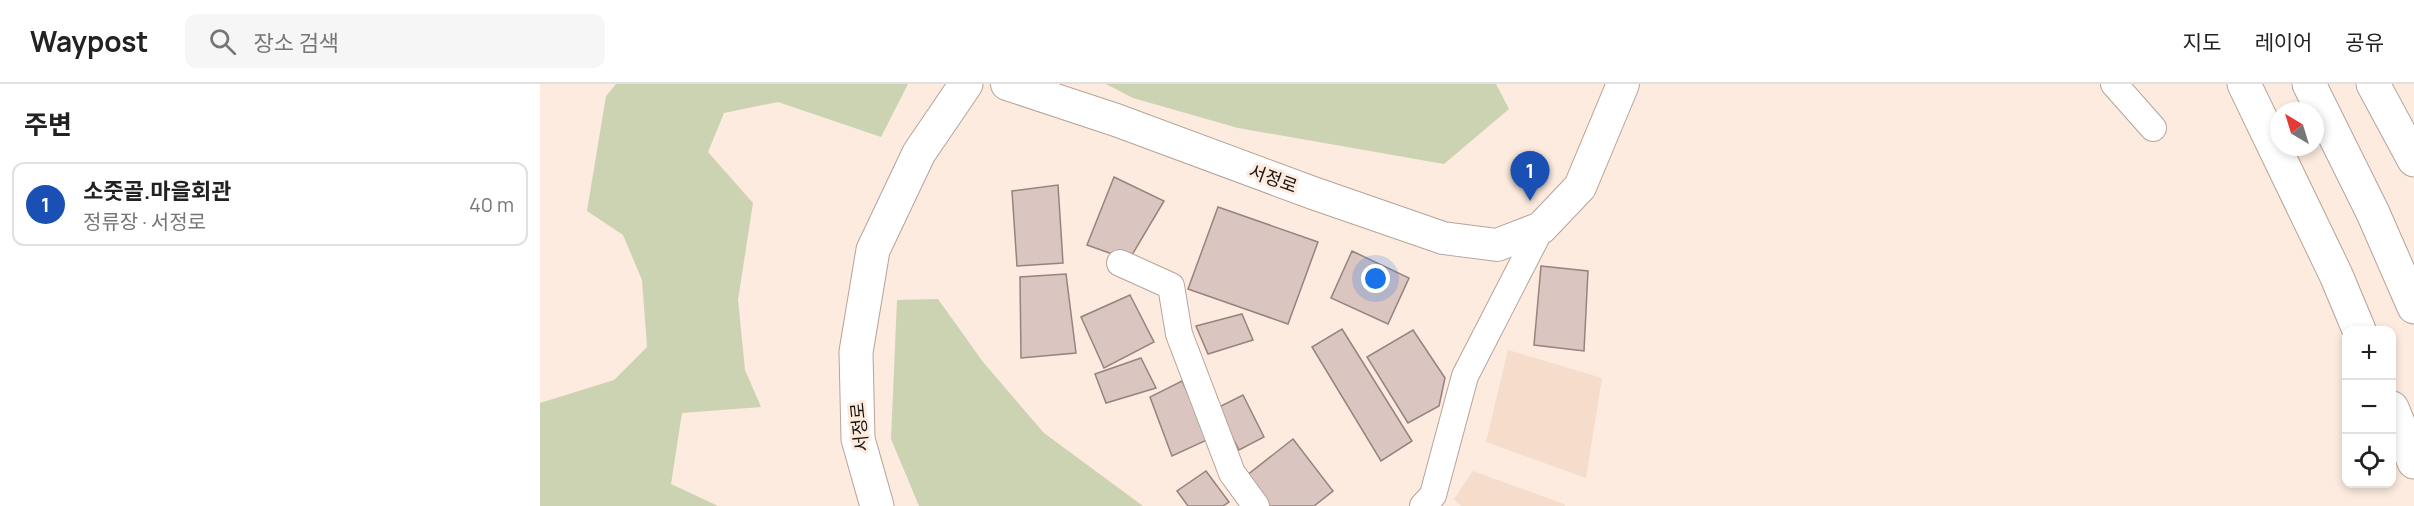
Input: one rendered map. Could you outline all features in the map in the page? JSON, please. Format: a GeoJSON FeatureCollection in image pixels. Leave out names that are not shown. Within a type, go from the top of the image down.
{"type":"FeatureCollection","features":[{"type":"Feature","properties":{"kind":"main road","name":"서정로"},"geometry":{"type":"LineString","coordinates":[[877,506],[858,439],[856,363],[873,250],[918,153],[966,84]]}},
{"type":"Feature","properties":{"kind":"main road"},"geometry":{"type":"LineString","coordinates":[[2244,84],[2336,275],[2357,326]]}},
{"type":"Feature","properties":{"kind":"main road"},"geometry":{"type":"LineString","coordinates":[[2308,84],[2373,213],[2414,307]]}},
{"type":"Feature","properties":{"kind":"main road"},"geometry":{"type":"LineString","coordinates":[[2373,84],[2414,160]]}},
{"type":"Feature","properties":{"kind":"main road"},"geometry":{"type":"LineString","coordinates":[[2396,420],[2414,462]]}},
{"type":"Feature","properties":{"kind":"street","name":"서정로"},"geometry":{"type":"LineString","coordinates":[[1007,84],[1116,120],[1312,193],[1443,238],[1497,245],[1541,228]]}},
{"type":"Feature","properties":{"kind":"street","name":"서정로"},"geometry":{"type":"LineString","coordinates":[[1433,502],[1465,376],[1541,228],[1580,187],[1623,84]]}},
{"type":"Feature","properties":{"kind":"street"},"geometry":{"type":"LineString","coordinates":[[2114,84],[2153,128]]}},
{"type":"Feature","properties":{"kind":"street"},"geometry":{"type":"LineString","coordinates":[[1120,263],[1172,286],[1179,334],[1207,409],[1232,473],[1256,506]]}},
{"type":"Feature","properties":{"kind":"shaded area"},"geometry":{"type":"Polygon","coordinates":[[[1508,350],[1602,378],[1586,478],[1486,442],[1508,350]]]}},
{"type":"Feature","properties":{"kind":"shaded area"},"geometry":{"type":"Polygon","coordinates":[[[1473,471],[1565,506],[1461,506],[1454,499],[1473,471]]]}},
{"type":"Feature","properties":{"kind":"green space"},"geometry":{"type":"Polygon","coordinates":[[[616,84],[908,84],[881,137],[778,102],[724,113],[708,152],[753,203],[738,300],[745,370],[761,407],[682,413],[671,484],[718,506],[540,506],[540,403],[614,380],[647,347],[642,280],[623,235],[587,211],[606,96],[616,84]]]}},
{"type":"Feature","properties":{"kind":"green space"},"geometry":{"type":"Polygon","coordinates":[[[1106,84],[1496,84],[1509,109],[1444,164],[1238,128],[1133,98],[1106,84]]]}},
{"type":"Feature","properties":{"kind":"green space"},"geometry":{"type":"Polygon","coordinates":[[[938,299],[983,362],[1044,433],[1143,506],[919,506],[891,439],[897,300],[938,299]]]}},
{"type":"Feature","properties":{"kind":"building"},"geometry":{"type":"Polygon","coordinates":[[[1114,177],[1164,201],[1129,260],[1087,245],[1114,177]]]}},
{"type":"Feature","properties":{"kind":"building"},"geometry":{"type":"Polygon","coordinates":[[[1058,185],[1063,263],[1017,266],[1012,191],[1058,185]]]}},
{"type":"Feature","properties":{"kind":"building"},"geometry":{"type":"Polygon","coordinates":[[[1218,207],[1318,242],[1288,324],[1188,289],[1218,207]]]}},
{"type":"Feature","properties":{"kind":"building"},"geometry":{"type":"Polygon","coordinates":[[[1352,251],[1409,278],[1388,324],[1331,298],[1352,251]]]}},
{"type":"Feature","properties":{"kind":"building"},"geometry":{"type":"Polygon","coordinates":[[[1541,266],[1588,271],[1584,351],[1534,345],[1541,266]]]}},
{"type":"Feature","properties":{"kind":"building"},"geometry":{"type":"Polygon","coordinates":[[[1066,274],[1076,353],[1021,358],[1020,277],[1066,274]]]}},
{"type":"Feature","properties":{"kind":"building"},"geometry":{"type":"Polygon","coordinates":[[[1130,295],[1154,342],[1104,368],[1081,317],[1130,295]]]}},
{"type":"Feature","properties":{"kind":"building"},"geometry":{"type":"Polygon","coordinates":[[[1242,314],[1253,340],[1208,354],[1196,326],[1242,314]]]}},
{"type":"Feature","properties":{"kind":"building"},"geometry":{"type":"Polygon","coordinates":[[[1342,329],[1412,441],[1381,461],[1312,347],[1342,329]]]}},
{"type":"Feature","properties":{"kind":"building"},"geometry":{"type":"Polygon","coordinates":[[[1413,330],[1445,378],[1439,406],[1408,423],[1367,357],[1413,330]]]}},
{"type":"Feature","properties":{"kind":"building"},"geometry":{"type":"Polygon","coordinates":[[[1141,358],[1156,388],[1106,403],[1095,374],[1141,358]]]}},
{"type":"Feature","properties":{"kind":"building"},"geometry":{"type":"Polygon","coordinates":[[[1182,381],[1209,439],[1172,456],[1150,397],[1182,381]]]}},
{"type":"Feature","properties":{"kind":"building"},"geometry":{"type":"Polygon","coordinates":[[[1243,395],[1264,437],[1239,450],[1217,408],[1243,395]]]}},
{"type":"Feature","properties":{"kind":"building"},"geometry":{"type":"Polygon","coordinates":[[[1293,439],[1333,491],[1314,506],[1268,506],[1246,476],[1293,439]]]}},
{"type":"Feature","properties":{"kind":"building"},"geometry":{"type":"Polygon","coordinates":[[[1206,471],[1229,502],[1223,506],[1188,506],[1177,491],[1206,471]]]}},
{"type":"Feature","properties":{"kind":"place","name":"소줏골.마을회관"},"geometry":{"type":"Point","coordinates":[1530,201]}}]}
